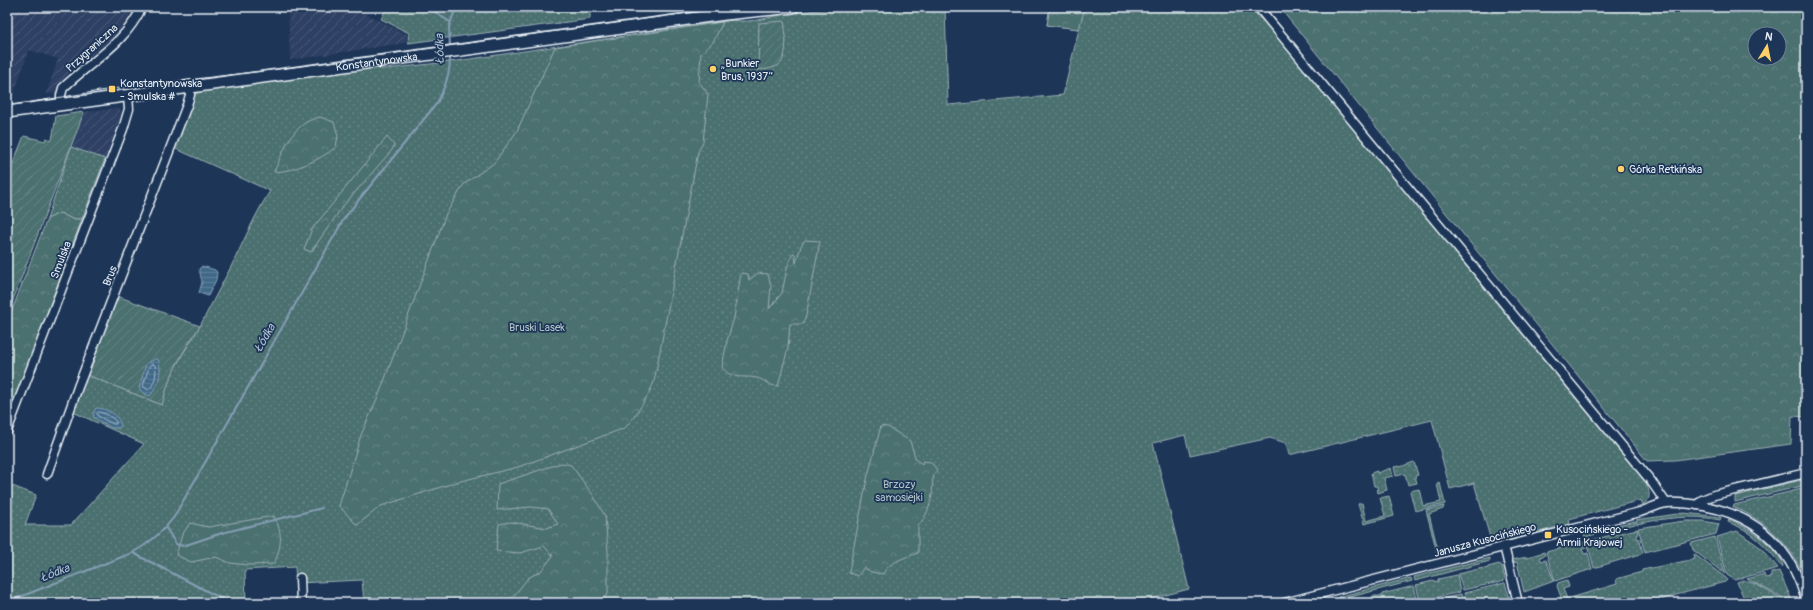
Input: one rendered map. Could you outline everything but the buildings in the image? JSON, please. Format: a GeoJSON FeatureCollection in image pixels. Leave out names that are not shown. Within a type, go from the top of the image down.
{"type":"FeatureCollection","features":[{"type":"Feature","properties":{"kind":"main road","name":"Konstantynowska"},"geometry":{"type":"LineString","coordinates":[[7,112],[433,55],[725,11],[793,7]]}},
{"type":"Feature","properties":{"kind":"street","name":"Przygraniczna"},"geometry":{"type":"LineString","coordinates":[[61,105],[63,88],[106,54],[125,35],[137,19],[142,7]]}},
{"type":"Feature","properties":{"kind":"street"},"geometry":{"type":"LineString","coordinates":[[1258,7],[1651,481],[1666,503]]}},
{"type":"Feature","properties":{"kind":"street","name":"Brus"},"geometry":{"type":"LineString","coordinates":[[47,474],[75,394],[187,106],[190,95],[190,87]]}},
{"type":"Feature","properties":{"kind":"street","name":"Smulska"},"geometry":{"type":"LineString","coordinates":[[7,431],[123,129],[128,109],[128,96]]}},
{"type":"Feature","properties":{"kind":"street"},"geometry":{"type":"LineString","coordinates":[[1697,505],[1702,500],[1714,495],[1806,473]]}},
{"type":"Feature","properties":{"kind":"street","name":"Janusza Kusocińskiego"},"geometry":{"type":"LineString","coordinates":[[1284,603],[1640,512],[1666,503],[1697,505],[1737,515],[1765,532],[1788,559],[1796,574],[1806,601]]}},
{"type":"Feature","properties":{"kind":"street"},"geometry":{"type":"LineString","coordinates":[[1504,546],[1518,603]]}},
{"type":"Feature","properties":{"kind":"street"},"geometry":{"type":"LineString","coordinates":[[300,578],[301,603]]}},
{"type":"Feature","properties":{"kind":"shaded area"},"geometry":{"type":"Polygon","coordinates":[[[7,7],[136,7],[123,32],[87,66],[80,62],[73,67],[55,93],[46,94],[58,59],[29,50],[12,99],[7,99],[7,7]]]}},
{"type":"Feature","properties":{"kind":"shaded area"},"geometry":{"type":"Polygon","coordinates":[[[288,7],[352,7],[410,36],[405,43],[290,60],[288,7]]]}},
{"type":"Feature","properties":{"kind":"shaded area"},"geometry":{"type":"Polygon","coordinates":[[[118,108],[122,113],[105,159],[71,147],[84,112],[118,108]]]}},
{"type":"Feature","properties":{"kind":"green space"},"geometry":{"type":"Polygon","coordinates":[[[387,7],[590,7],[590,19],[408,43],[409,33],[381,19],[387,7]]]}},
{"type":"Feature","properties":{"kind":"green space"},"geometry":{"type":"Polygon","coordinates":[[[864,7],[945,7],[948,105],[1063,95],[1079,29],[1047,25],[1050,7],[1249,7],[1278,36],[1647,482],[1649,494],[1648,500],[1643,505],[1641,500],[1569,519],[1570,524],[1492,544],[1474,483],[1450,489],[1432,420],[1289,455],[1286,443],[1270,438],[1190,455],[1185,435],[1153,443],[1189,589],[1135,603],[364,603],[362,580],[296,583],[295,567],[245,570],[246,603],[7,603],[7,484],[36,495],[25,525],[71,525],[144,444],[71,411],[87,375],[162,405],[173,372],[200,326],[257,213],[270,191],[174,148],[194,96],[198,91],[346,71],[372,68],[385,69],[457,61],[733,20],[748,21],[790,13],[864,7]]]}},
{"type":"Feature","properties":{"kind":"green space"},"geometry":{"type":"Polygon","coordinates":[[[1050,7],[1085,7],[1079,29],[1047,25],[1050,7]]]}},
{"type":"Feature","properties":{"kind":"green space"},"geometry":{"type":"Polygon","coordinates":[[[1279,7],[1806,7],[1806,417],[1792,416],[1791,444],[1675,460],[1647,461],[1279,7]]]}},
{"type":"Feature","properties":{"kind":"green space"},"geometry":{"type":"Polygon","coordinates":[[[784,21],[786,43],[783,60],[775,67],[758,70],[759,23],[784,21]]]}},
{"type":"Feature","properties":{"kind":"green space","name":"Bruski Lasek"},"geometry":{"type":"Polygon","coordinates":[[[723,22],[713,42],[701,53],[699,82],[708,94],[703,142],[698,152],[654,382],[644,401],[625,428],[518,467],[457,482],[381,506],[357,525],[339,506],[361,435],[380,392],[446,214],[464,184],[494,163],[517,131],[555,47],[723,22]]]}},
{"type":"Feature","properties":{"kind":"green space"},"geometry":{"type":"Polygon","coordinates":[[[84,112],[7,316],[7,178],[24,136],[45,141],[46,138],[52,140],[56,116],[84,112]]]}},
{"type":"Feature","properties":{"kind":"green space"},"geometry":{"type":"Polygon","coordinates":[[[320,117],[334,122],[338,136],[336,147],[330,152],[307,164],[290,170],[274,172],[286,146],[296,131],[310,120],[320,117]]]}},
{"type":"Feature","properties":{"kind":"green space"},"geometry":{"type":"Polygon","coordinates":[[[387,137],[394,145],[392,150],[343,206],[311,252],[304,249],[312,229],[387,137]]]}},
{"type":"Feature","properties":{"kind":"green space"},"geometry":{"type":"Polygon","coordinates":[[[71,147],[105,159],[82,219],[72,219],[60,213],[47,219],[71,147]]]}},
{"type":"Feature","properties":{"kind":"green space"},"geometry":{"type":"Polygon","coordinates":[[[60,213],[72,219],[82,219],[7,420],[7,323],[47,219],[60,213]]]}},
{"type":"Feature","properties":{"kind":"green space"},"geometry":{"type":"Polygon","coordinates":[[[805,240],[820,241],[806,316],[803,324],[790,324],[788,348],[778,386],[772,385],[757,378],[738,377],[730,374],[722,367],[727,341],[734,318],[741,273],[748,274],[749,280],[758,273],[768,274],[771,286],[769,309],[782,293],[787,268],[793,253],[795,254],[796,263],[801,246],[805,240]]]}},
{"type":"Feature","properties":{"kind":"green space"},"geometry":{"type":"Polygon","coordinates":[[[117,296],[200,326],[177,363],[165,393],[162,405],[87,375],[117,296]]]}},
{"type":"Feature","properties":{"kind":"green space","name":"Brzozy samosiejki"},"geometry":{"type":"Polygon","coordinates":[[[881,426],[888,427],[910,441],[916,460],[922,464],[923,461],[931,462],[937,470],[933,479],[929,508],[918,526],[918,553],[893,563],[885,570],[883,574],[871,572],[864,567],[858,576],[849,573],[850,566],[867,479],[881,426]]]}},
{"type":"Feature","properties":{"kind":"green space"},"geometry":{"type":"Polygon","coordinates":[[[1414,462],[1418,475],[1415,476],[1417,483],[1408,485],[1405,474],[1396,476],[1394,467],[1400,467],[1414,462]]]}},
{"type":"Feature","properties":{"kind":"green space"},"geometry":{"type":"Polygon","coordinates":[[[561,463],[571,465],[593,495],[605,516],[608,551],[608,594],[598,603],[509,602],[528,578],[541,571],[553,556],[544,546],[520,553],[496,551],[499,524],[511,522],[547,528],[558,524],[548,509],[531,507],[497,510],[498,484],[561,463]]]}},
{"type":"Feature","properties":{"kind":"green space"},"geometry":{"type":"Polygon","coordinates":[[[1391,468],[1393,476],[1384,478],[1387,490],[1378,493],[1377,486],[1374,486],[1371,473],[1377,471],[1377,473],[1391,468]]]}},
{"type":"Feature","properties":{"kind":"green space"},"geometry":{"type":"Polygon","coordinates":[[[1806,479],[1806,485],[1735,502],[1735,496],[1806,479]]]}},
{"type":"Feature","properties":{"kind":"green space"},"geometry":{"type":"Polygon","coordinates":[[[1440,483],[1445,504],[1415,511],[1410,491],[1419,489],[1423,506],[1441,502],[1437,484],[1440,483]]]}},
{"type":"Feature","properties":{"kind":"green space"},"geometry":{"type":"Polygon","coordinates":[[[1806,488],[1806,581],[1801,568],[1794,557],[1777,536],[1768,527],[1733,507],[1734,505],[1806,488]]]}},
{"type":"Feature","properties":{"kind":"green space"},"geometry":{"type":"Polygon","coordinates":[[[1389,496],[1394,516],[1364,524],[1358,504],[1362,503],[1366,521],[1385,516],[1380,498],[1389,496]]]}},
{"type":"Feature","properties":{"kind":"green space"},"geometry":{"type":"Polygon","coordinates":[[[1444,506],[1443,509],[1429,514],[1439,554],[1445,553],[1438,556],[1426,510],[1444,506]]]}},
{"type":"Feature","properties":{"kind":"green space"},"geometry":{"type":"Polygon","coordinates":[[[1684,513],[1721,517],[1720,520],[1688,517],[1637,524],[1636,520],[1684,513]]]}},
{"type":"Feature","properties":{"kind":"green space"},"geometry":{"type":"Polygon","coordinates":[[[274,516],[279,528],[280,545],[274,564],[248,565],[230,563],[216,557],[191,562],[176,555],[182,535],[190,523],[208,527],[274,516]]]}},
{"type":"Feature","properties":{"kind":"green space"},"geometry":{"type":"Polygon","coordinates":[[[1729,519],[1761,538],[1776,552],[1783,566],[1782,567],[1765,546],[1752,534],[1728,522],[1729,519]]]}},
{"type":"Feature","properties":{"kind":"green space"},"geometry":{"type":"Polygon","coordinates":[[[1635,521],[1635,524],[1585,537],[1584,533],[1635,521]]]}},
{"type":"Feature","properties":{"kind":"green space"},"geometry":{"type":"Polygon","coordinates":[[[1684,521],[1703,521],[1719,524],[1716,534],[1645,552],[1638,528],[1684,521]]]}},
{"type":"Feature","properties":{"kind":"green space"},"geometry":{"type":"Polygon","coordinates":[[[1637,529],[1637,539],[1639,538],[1643,553],[1594,568],[1587,541],[1637,529]]]}},
{"type":"Feature","properties":{"kind":"green space"},"geometry":{"type":"Polygon","coordinates":[[[1737,531],[1760,547],[1778,568],[1735,580],[1727,575],[1717,537],[1737,531]]]}},
{"type":"Feature","properties":{"kind":"green space"},"geometry":{"type":"Polygon","coordinates":[[[1715,537],[1725,574],[1693,550],[1691,543],[1715,537]]]}},
{"type":"Feature","properties":{"kind":"green space"},"geometry":{"type":"Polygon","coordinates":[[[1585,542],[1586,547],[1582,548],[1584,554],[1588,553],[1592,569],[1555,581],[1546,552],[1585,542]]]}},
{"type":"Feature","properties":{"kind":"green space"},"geometry":{"type":"Polygon","coordinates":[[[1544,552],[1545,555],[1540,557],[1541,561],[1546,560],[1554,581],[1524,592],[1517,562],[1512,563],[1512,560],[1531,557],[1544,552]]]}},
{"type":"Feature","properties":{"kind":"green space"},"geometry":{"type":"Polygon","coordinates":[[[1694,554],[1727,580],[1725,582],[1652,603],[1563,603],[1557,586],[1558,583],[1567,580],[1569,587],[1563,589],[1567,599],[1617,584],[1616,579],[1642,572],[1642,570],[1695,559],[1694,554]]]}},
{"type":"Feature","properties":{"kind":"green space"},"geometry":{"type":"Polygon","coordinates":[[[1490,558],[1490,561],[1415,581],[1414,577],[1490,558]]]}},
{"type":"Feature","properties":{"kind":"green space"},"geometry":{"type":"Polygon","coordinates":[[[1499,564],[1502,566],[1505,579],[1504,581],[1463,590],[1458,574],[1484,569],[1499,564]]]}},
{"type":"Feature","properties":{"kind":"green space"},"geometry":{"type":"Polygon","coordinates":[[[1779,571],[1793,603],[1747,579],[1764,574],[1765,578],[1771,577],[1771,573],[1779,571]]]}},
{"type":"Feature","properties":{"kind":"green space"},"geometry":{"type":"Polygon","coordinates":[[[1457,575],[1460,592],[1420,601],[1416,585],[1434,582],[1438,581],[1438,579],[1457,575]]]}},
{"type":"Feature","properties":{"kind":"green space"},"geometry":{"type":"Polygon","coordinates":[[[1411,578],[1412,581],[1339,600],[1338,597],[1411,578]]]}},
{"type":"Feature","properties":{"kind":"green space"},"geometry":{"type":"Polygon","coordinates":[[[1744,580],[1757,585],[1789,603],[1746,603],[1737,582],[1744,580]]]}},
{"type":"Feature","properties":{"kind":"green space"},"geometry":{"type":"Polygon","coordinates":[[[1505,583],[1511,603],[1466,603],[1464,593],[1505,583]]]}},
{"type":"Feature","properties":{"kind":"green space"},"geometry":{"type":"Polygon","coordinates":[[[1414,586],[1418,603],[1374,603],[1372,596],[1382,596],[1382,594],[1414,586]]]}},
{"type":"Feature","properties":{"kind":"green space"},"geometry":{"type":"Polygon","coordinates":[[[1461,594],[1464,603],[1427,603],[1461,594]]]}},
{"type":"Feature","properties":{"kind":"water"},"geometry":{"type":"Polygon","coordinates":[[[202,266],[217,272],[216,280],[208,296],[199,293],[202,282],[199,269],[202,266]]]}},
{"type":"Feature","properties":{"kind":"water"},"geometry":{"type":"Polygon","coordinates":[[[157,358],[160,373],[158,383],[150,396],[142,392],[139,388],[146,364],[157,358]]]}},
{"type":"Feature","properties":{"kind":"water"},"geometry":{"type":"Polygon","coordinates":[[[96,408],[112,412],[120,421],[121,425],[119,428],[112,428],[94,418],[93,413],[96,408]]]}},
{"type":"Feature","properties":{"kind":"waterway"},"geometry":{"type":"LineString","coordinates":[[427,7],[450,22]]}},
{"type":"Feature","properties":{"kind":"waterway","name":"Łódka"},"geometry":{"type":"LineString","coordinates":[[450,48],[449,27],[456,7]]}},
{"type":"Feature","properties":{"kind":"waterway","name":"Łódka"},"geometry":{"type":"LineString","coordinates":[[7,602],[132,553],[160,533],[174,517],[345,217],[437,103],[447,80],[450,68],[450,55]]}},
{"type":"Feature","properties":{"kind":"waterway"},"geometry":{"type":"LineString","coordinates":[[166,528],[176,544],[183,546],[222,533],[322,508]]}},
{"type":"Feature","properties":{"kind":"waterway"},"geometry":{"type":"LineString","coordinates":[[133,553],[230,603]]}},
{"type":"Feature","properties":{"kind":"tram line"},"geometry":{"type":"LineString","coordinates":[[7,106],[112,89],[287,68],[733,7]]}},
{"type":"Feature","properties":{"kind":"place","name":"„Bunkier Brus, 1937”"},"geometry":{"type":"Point","coordinates":[713,69]}},
{"type":"Feature","properties":{"kind":"place","name":"Konstantynowska - Smulska #"},"geometry":{"type":"Point","coordinates":[112,89]}},
{"type":"Feature","properties":{"kind":"place","name":"Górka Retkińska"},"geometry":{"type":"Point","coordinates":[1621,169]}},
{"type":"Feature","properties":{"kind":"place","name":"Kusocińskiego - Armii Krajowej"},"geometry":{"type":"Point","coordinates":[1548,535]}}]}
